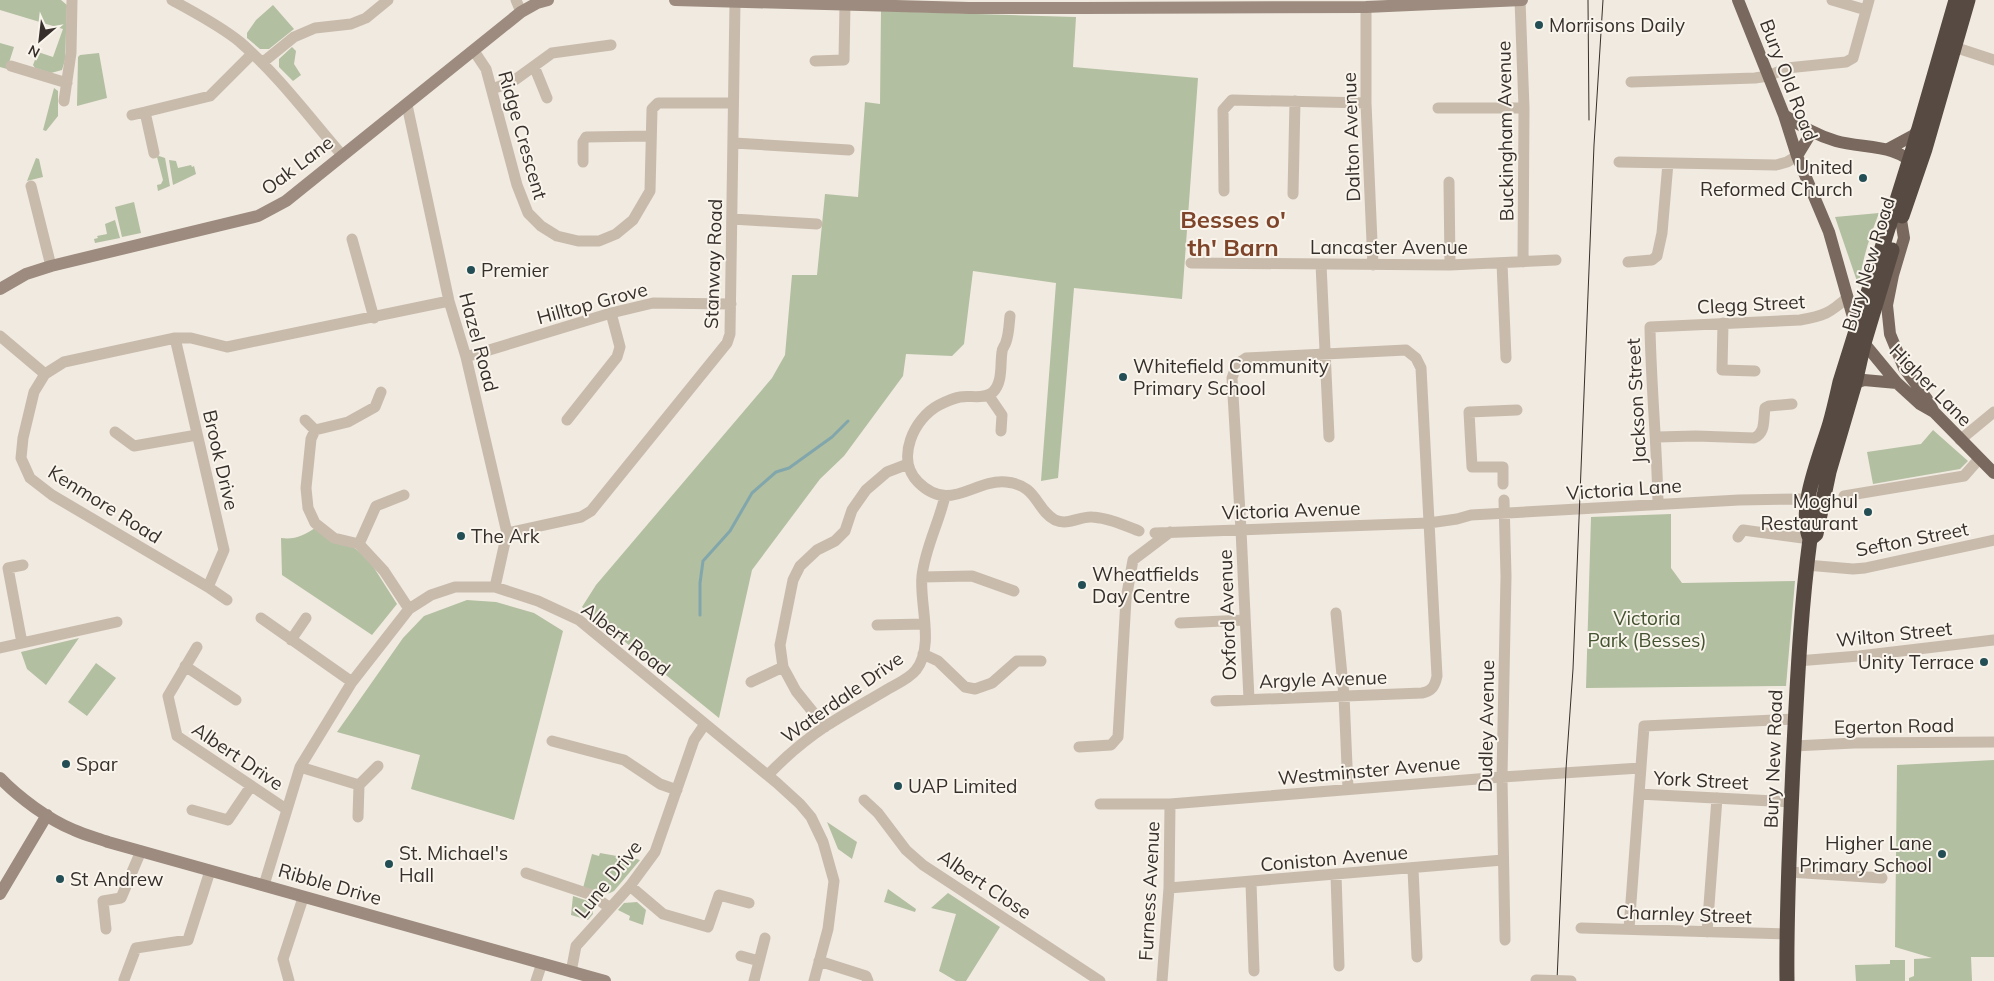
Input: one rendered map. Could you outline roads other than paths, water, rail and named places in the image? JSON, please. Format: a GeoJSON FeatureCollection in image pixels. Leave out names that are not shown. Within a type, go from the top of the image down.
{"type":"FeatureCollection","features":[{"type":"Feature","properties":{"kind":"highway","name":"Bury New Road"},"geometry":{"type":"LineString","coordinates":[[1787,981],[1786,934],[1797,661],[1810,539],[1806,526],[1855,383],[1861,337],[1949,46],[1956,0]]}},
{"type":"Feature","properties":{"kind":"highway","name":"Bury New Road"},"geometry":{"type":"LineString","coordinates":[[1815,501],[1840,382],[1861,337],[1901,220],[1914,166],[1919,128],[1968,0]]}},
{"type":"Feature","properties":{"kind":"main road","name":"Bury Old Road"},"geometry":{"type":"LineString","coordinates":[[1738,0],[1784,115],[1797,156],[1829,232],[1861,337]]}},
{"type":"Feature","properties":{"kind":"main road"},"geometry":{"type":"LineString","coordinates":[[1784,115],[1811,133],[1837,141],[1888,149],[1899,153],[1914,166]]}},
{"type":"Feature","properties":{"kind":"main road"},"geometry":{"type":"LineString","coordinates":[[1888,149],[1914,135],[1919,128]]}},
{"type":"Feature","properties":{"kind":"main road"},"geometry":{"type":"LineString","coordinates":[[1797,156],[1811,133]]}},
{"type":"Feature","properties":{"kind":"main road"},"geometry":{"type":"LineString","coordinates":[[1901,220],[1904,238],[1893,275],[1887,305],[1890,334],[1904,368],[1927,399],[1934,412]]}},
{"type":"Feature","properties":{"kind":"main road","name":"Higher Lane"},"geometry":{"type":"LineString","coordinates":[[1861,337],[1897,383],[1920,404],[1934,412],[1994,473]]}},
{"type":"Feature","properties":{"kind":"main road"},"geometry":{"type":"LineString","coordinates":[[1855,383],[1864,380],[1897,383]]}},
{"type":"Feature","properties":{"kind":"street"},"geometry":{"type":"LineString","coordinates":[[64,101],[71,53],[72,0]]}},
{"type":"Feature","properties":{"kind":"street"},"geometry":{"type":"LineString","coordinates":[[172,0],[206,19],[238,41],[262,64],[342,155]]}},
{"type":"Feature","properties":{"kind":"street"},"geometry":{"type":"LineString","coordinates":[[262,64],[294,36],[315,28],[351,24],[366,18],[388,0]]}},
{"type":"Feature","properties":{"kind":"street"},"geometry":{"type":"LineString","coordinates":[[516,0],[521,12]]}},
{"type":"Feature","properties":{"kind":"street","name":"Oak Lane"},"geometry":{"type":"LineString","coordinates":[[0,289],[26,274],[51,266],[258,216],[286,201],[521,12],[537,3],[548,0]]}},
{"type":"Feature","properties":{"kind":"street"},"geometry":{"type":"LineString","coordinates":[[675,0],[845,4],[862,2],[1366,7],[1521,0]]}},
{"type":"Feature","properties":{"kind":"street","name":"Buckingham Avenue"},"geometry":{"type":"LineString","coordinates":[[1521,0],[1524,108],[1523,262]]}},
{"type":"Feature","properties":{"kind":"street"},"geometry":{"type":"LineString","coordinates":[[1631,82],[1768,76],[1787,68],[1846,62],[1853,58],[1867,5],[1832,0]]}},
{"type":"Feature","properties":{"kind":"street","name":"Stanway Road"},"geometry":{"type":"LineString","coordinates":[[507,533],[581,517],[591,512],[727,343],[730,334],[731,304],[735,2]]}},
{"type":"Feature","properties":{"kind":"street"},"geometry":{"type":"LineString","coordinates":[[815,61],[844,60],[845,4]]}},
{"type":"Feature","properties":{"kind":"street","name":"Dalton Avenue"},"geometry":{"type":"LineString","coordinates":[[1366,7],[1366,104],[1373,265]]}},
{"type":"Feature","properties":{"kind":"street"},"geometry":{"type":"LineString","coordinates":[[492,89],[512,82],[552,53],[611,45]]}},
{"type":"Feature","properties":{"kind":"street"},"geometry":{"type":"LineString","coordinates":[[1949,46],[1994,60]]}},
{"type":"Feature","properties":{"kind":"street","name":"Ridge Crescent"},"geometry":{"type":"LineString","coordinates":[[474,51],[486,69],[517,185],[528,213],[541,226],[557,236],[578,241],[599,241],[616,234],[633,220],[650,191],[652,110],[658,103],[733,103]]}},
{"type":"Feature","properties":{"kind":"street"},"geometry":{"type":"LineString","coordinates":[[132,115],[210,96],[252,54]]}},
{"type":"Feature","properties":{"kind":"street"},"geometry":{"type":"LineString","coordinates":[[12,66],[67,84]]}},
{"type":"Feature","properties":{"kind":"street"},"geometry":{"type":"LineString","coordinates":[[534,66],[547,98]]}},
{"type":"Feature","properties":{"kind":"street"},"geometry":{"type":"LineString","coordinates":[[1224,191],[1223,110],[1232,100],[1366,104]]}},
{"type":"Feature","properties":{"kind":"street"},"geometry":{"type":"LineString","coordinates":[[1293,194],[1295,101]]}},
{"type":"Feature","properties":{"kind":"street","name":"Hazel Road"},"geometry":{"type":"LineString","coordinates":[[407,105],[449,301],[466,356],[507,533],[495,587]]}},
{"type":"Feature","properties":{"kind":"street"},"geometry":{"type":"LineString","coordinates":[[1438,108],[1524,108]]}},
{"type":"Feature","properties":{"kind":"street"},"geometry":{"type":"LineString","coordinates":[[145,112],[154,153]]}},
{"type":"Feature","properties":{"kind":"street"},"geometry":{"type":"LineString","coordinates":[[583,162],[583,142],[586,137],[651,136]]}},
{"type":"Feature","properties":{"kind":"street"},"geometry":{"type":"LineString","coordinates":[[734,142],[849,150]]}},
{"type":"Feature","properties":{"kind":"street"},"geometry":{"type":"LineString","coordinates":[[1619,162],[1776,165],[1787,162],[1797,156]]}},
{"type":"Feature","properties":{"kind":"street"},"geometry":{"type":"LineString","coordinates":[[1628,262],[1652,260],[1657,256],[1662,233],[1668,163]]}},
{"type":"Feature","properties":{"kind":"street"},"geometry":{"type":"LineString","coordinates":[[1449,182],[1450,265]]}},
{"type":"Feature","properties":{"kind":"street"},"geometry":{"type":"LineString","coordinates":[[31,186],[51,266]]}},
{"type":"Feature","properties":{"kind":"street"},"geometry":{"type":"LineString","coordinates":[[732,219],[817,224]]}},
{"type":"Feature","properties":{"kind":"street"},"geometry":{"type":"LineString","coordinates":[[352,240],[374,318]]}},
{"type":"Feature","properties":{"kind":"street","name":"Lancaster Avenue"},"geometry":{"type":"LineString","coordinates":[[1192,263],[1450,265],[1556,260]]}},
{"type":"Feature","properties":{"kind":"street"},"geometry":{"type":"LineString","coordinates":[[1502,263],[1506,358]]}},
{"type":"Feature","properties":{"kind":"street"},"geometry":{"type":"LineString","coordinates":[[1321,264],[1329,437]]}},
{"type":"Feature","properties":{"kind":"street","name":"Clegg Street"},"geometry":{"type":"LineString","coordinates":[[1650,327],[1800,320],[1821,316],[1834,310],[1848,297]]}},
{"type":"Feature","properties":{"kind":"street"},"geometry":{"type":"LineString","coordinates":[[0,336],[44,374],[64,362],[174,338],[191,338],[227,347],[449,301]]}},
{"type":"Feature","properties":{"kind":"street","name":"Hilltop Grove"},"geometry":{"type":"LineString","coordinates":[[466,356],[611,313],[653,303],[731,304]]}},
{"type":"Feature","properties":{"kind":"street"},"geometry":{"type":"LineString","coordinates":[[567,420],[617,357],[620,347],[611,313]]}},
{"type":"Feature","properties":{"kind":"street"},"geometry":{"type":"LineString","coordinates":[[1010,316],[1006,342],[1002,350],[1001,374],[995,390],[989,396],[961,397],[938,406],[924,417],[913,434],[907,451],[908,464],[916,479],[928,491],[945,496],[960,494],[993,482],[1007,482],[1020,485],[1034,494],[1046,513],[1057,521],[1070,522],[1089,516],[1106,518],[1139,531]]}},
{"type":"Feature","properties":{"kind":"street"},"geometry":{"type":"LineString","coordinates":[[1723,323],[1722,370],[1755,371]]}},
{"type":"Feature","properties":{"kind":"street","name":"Jackson Street"},"geometry":{"type":"LineString","coordinates":[[1650,327],[1651,387],[1656,437],[1658,504]]}},
{"type":"Feature","properties":{"kind":"street","name":"Brook Drive"},"geometry":{"type":"LineString","coordinates":[[174,338],[224,550],[208,587]]}},
{"type":"Feature","properties":{"kind":"street"},"geometry":{"type":"LineString","coordinates":[[1326,355],[1406,350],[1416,358],[1421,368],[1429,522]]}},
{"type":"Feature","properties":{"kind":"street","name":"Oxford Avenue"},"geometry":{"type":"LineString","coordinates":[[1249,699],[1232,378],[1235,367],[1246,358],[1326,355]]}},
{"type":"Feature","properties":{"kind":"street","name":"Kenmore Road"},"geometry":{"type":"LineString","coordinates":[[44,374],[34,392],[23,438],[21,458],[30,478],[52,494],[208,587],[226,600]]}},
{"type":"Feature","properties":{"kind":"street"},"geometry":{"type":"LineString","coordinates":[[315,430],[348,422],[379,410],[381,392]]}},
{"type":"Feature","properties":{"kind":"street"},"geometry":{"type":"LineString","coordinates":[[989,396],[1002,415],[1000,431]]}},
{"type":"Feature","properties":{"kind":"street"},"geometry":{"type":"LineString","coordinates":[[1656,437],[1754,438],[1760,436],[1763,431],[1765,408],[1792,404]]}},
{"type":"Feature","properties":{"kind":"street"},"geometry":{"type":"LineString","coordinates":[[1503,484],[1503,467],[1472,467],[1470,412],[1517,410]]}},
{"type":"Feature","properties":{"kind":"street"},"geometry":{"type":"LineString","coordinates":[[1960,440],[1994,412]]}},
{"type":"Feature","properties":{"kind":"street"},"geometry":{"type":"LineString","coordinates":[[306,420],[315,430]]}},
{"type":"Feature","properties":{"kind":"street"},"geometry":{"type":"LineString","coordinates":[[315,430],[311,439],[306,488],[308,508],[315,523],[334,538],[359,544],[384,571],[409,609]]}},
{"type":"Feature","properties":{"kind":"street"},"geometry":{"type":"LineString","coordinates":[[115,432],[134,446],[197,435]]}},
{"type":"Feature","properties":{"kind":"street"},"geometry":{"type":"LineString","coordinates":[[1844,496],[1855,490],[1964,476],[1979,459]]}},
{"type":"Feature","properties":{"kind":"street"},"geometry":{"type":"LineString","coordinates":[[825,727],[796,691],[783,667],[780,644],[793,580],[800,566],[817,550],[835,541],[845,531],[852,510],[866,490],[887,472],[908,464]]}},
{"type":"Feature","properties":{"kind":"street"},"geometry":{"type":"LineString","coordinates":[[359,544],[376,506],[404,495]]}},
{"type":"Feature","properties":{"kind":"street","name":"Waterdale Drive"},"geometry":{"type":"LineString","coordinates":[[768,775],[796,748],[825,727],[904,680],[916,670],[925,644],[922,577],[926,554],[940,517],[945,496]]}},
{"type":"Feature","properties":{"kind":"street","name":"Dudley Avenue"},"geometry":{"type":"LineString","coordinates":[[1504,500],[1506,576],[1502,860],[1505,940]]}},
{"type":"Feature","properties":{"kind":"street","name":"Victoria Lane"},"geometry":{"type":"LineString","coordinates":[[1429,522],[1457,519],[1471,515],[1658,504],[1739,500],[1815,501]]}},
{"type":"Feature","properties":{"kind":"street","name":"Victoria Avenue"},"geometry":{"type":"LineString","coordinates":[[1155,533],[1429,522]]}},
{"type":"Feature","properties":{"kind":"street","name":"Argyle Avenue"},"geometry":{"type":"LineString","coordinates":[[1216,701],[1422,693],[1431,690],[1435,685],[1437,676],[1429,522]]}},
{"type":"Feature","properties":{"kind":"street"},"geometry":{"type":"LineString","coordinates":[[1738,537],[1740,532],[1749,530],[1810,539]]}},
{"type":"Feature","properties":{"kind":"street"},"geometry":{"type":"LineString","coordinates":[[1079,747],[1110,744],[1118,737],[1126,599],[1133,560],[1170,532]]}},
{"type":"Feature","properties":{"kind":"street","name":"Sefton Street"},"geometry":{"type":"LineString","coordinates":[[1806,564],[1853,569],[1865,568],[1994,540]]}},
{"type":"Feature","properties":{"kind":"street"},"geometry":{"type":"LineString","coordinates":[[22,643],[8,568],[23,565]]}},
{"type":"Feature","properties":{"kind":"street"},"geometry":{"type":"LineString","coordinates":[[922,577],[972,576],[1014,592]]}},
{"type":"Feature","properties":{"kind":"street","name":"Albert Road"},"geometry":{"type":"LineString","coordinates":[[264,885],[300,767],[352,682],[409,609],[431,595],[455,588],[495,587],[538,601],[579,620],[768,775],[800,804],[811,817],[823,842],[834,881],[828,929],[814,981]]}},
{"type":"Feature","properties":{"kind":"street"},"geometry":{"type":"LineString","coordinates":[[1336,613],[1344,696],[1348,789]]}},
{"type":"Feature","properties":{"kind":"street"},"geometry":{"type":"LineString","coordinates":[[260,618],[352,682]]}},
{"type":"Feature","properties":{"kind":"street"},"geometry":{"type":"LineString","coordinates":[[291,640],[306,618]]}},
{"type":"Feature","properties":{"kind":"street"},"geometry":{"type":"LineString","coordinates":[[1180,622],[1245,620]]}},
{"type":"Feature","properties":{"kind":"street"},"geometry":{"type":"LineString","coordinates":[[0,648],[117,622]]}},
{"type":"Feature","properties":{"kind":"street"},"geometry":{"type":"LineString","coordinates":[[878,625],[924,624]]}},
{"type":"Feature","properties":{"kind":"street","name":"Wilton Street"},"geometry":{"type":"LineString","coordinates":[[1797,661],[1859,656],[1994,640]]}},
{"type":"Feature","properties":{"kind":"street","name":"Albert Drive"},"geometry":{"type":"LineString","coordinates":[[197,647],[168,696],[177,736],[286,810]]}},
{"type":"Feature","properties":{"kind":"street"},"geometry":{"type":"LineString","coordinates":[[923,654],[938,661],[965,687],[975,689],[992,683],[1018,661],[1034,658]]}},
{"type":"Feature","properties":{"kind":"street"},"geometry":{"type":"LineString","coordinates":[[186,666],[236,700]]}},
{"type":"Feature","properties":{"kind":"street"},"geometry":{"type":"LineString","coordinates":[[751,682],[764,681],[783,667]]}},
{"type":"Feature","properties":{"kind":"street"},"geometry":{"type":"LineString","coordinates":[[1629,929],[1644,726],[1795,719]]}},
{"type":"Feature","properties":{"kind":"street","name":"Lune Drive"},"geometry":{"type":"LineString","coordinates":[[571,972],[576,946],[630,886],[655,852],[694,740],[706,724]]}},
{"type":"Feature","properties":{"kind":"street"},"geometry":{"type":"LineString","coordinates":[[552,741],[624,760],[660,784],[677,790]]}},
{"type":"Feature","properties":{"kind":"street","name":"Egerton Road"},"geometry":{"type":"LineString","coordinates":[[1794,746],[1854,743],[1994,742]]}},
{"type":"Feature","properties":{"kind":"street"},"geometry":{"type":"LineString","coordinates":[[358,817],[359,785],[378,766]]}},
{"type":"Feature","properties":{"kind":"street"},"geometry":{"type":"LineString","coordinates":[[300,767],[359,785]]}},
{"type":"Feature","properties":{"kind":"street","name":"Westminster Avenue"},"geometry":{"type":"LineString","coordinates":[[1100,804],[1170,804],[1502,777],[1640,768]]}},
{"type":"Feature","properties":{"kind":"street"},"geometry":{"type":"LineString","coordinates":[[0,778],[9,788],[47,815],[0,894]]}},
{"type":"Feature","properties":{"kind":"street"},"geometry":{"type":"LineString","coordinates":[[192,810],[228,820],[251,786]]}},
{"type":"Feature","properties":{"kind":"street","name":"York Street"},"geometry":{"type":"LineString","coordinates":[[1639,794],[1792,802]]}},
{"type":"Feature","properties":{"kind":"street"},"geometry":{"type":"LineString","coordinates":[[1706,932],[1717,798]]}},
{"type":"Feature","properties":{"kind":"street","name":"Albert Close"},"geometry":{"type":"LineString","coordinates":[[864,800],[878,813],[906,850],[924,864],[1100,981]]}},
{"type":"Feature","properties":{"kind":"street","name":"Furness Avenue"},"geometry":{"type":"LineString","coordinates":[[1162,981],[1169,888],[1170,804]]}},
{"type":"Feature","properties":{"kind":"street","name":"Ribble Drive"},"geometry":{"type":"LineString","coordinates":[[47,815],[73,830],[140,851],[605,981]]}},
{"type":"Feature","properties":{"kind":"street"},"geometry":{"type":"LineString","coordinates":[[106,929],[103,901],[122,898],[140,851]]}},
{"type":"Feature","properties":{"kind":"street","name":"Coniston Avenue"},"geometry":{"type":"LineString","coordinates":[[1169,888],[1336,876],[1502,860]]}},
{"type":"Feature","properties":{"kind":"street"},"geometry":{"type":"LineString","coordinates":[[1413,869],[1417,957]]}},
{"type":"Feature","properties":{"kind":"street"},"geometry":{"type":"LineString","coordinates":[[124,980],[136,948],[188,940],[210,871]]}},
{"type":"Feature","properties":{"kind":"street"},"geometry":{"type":"LineString","coordinates":[[1789,872],[1882,878]]}},
{"type":"Feature","properties":{"kind":"street"},"geometry":{"type":"LineString","coordinates":[[526,873],[592,895],[610,908]]}},
{"type":"Feature","properties":{"kind":"street"},"geometry":{"type":"LineString","coordinates":[[1336,876],[1339,966]]}},
{"type":"Feature","properties":{"kind":"street"},"geometry":{"type":"LineString","coordinates":[[1250,883],[1254,971]]}},
{"type":"Feature","properties":{"kind":"street"},"geometry":{"type":"LineString","coordinates":[[630,886],[663,914],[708,927],[719,895],[749,904]]}},
{"type":"Feature","properties":{"kind":"street"},"geometry":{"type":"LineString","coordinates":[[289,981],[283,959],[303,898]]}},
{"type":"Feature","properties":{"kind":"street","name":"Charnley Street"},"geometry":{"type":"LineString","coordinates":[[1581,928],[1786,934]]}},
{"type":"Feature","properties":{"kind":"street"},"geometry":{"type":"LineString","coordinates":[[754,981],[765,938]]}},
{"type":"Feature","properties":{"kind":"street"},"geometry":{"type":"LineString","coordinates":[[741,956],[759,961]]}},
{"type":"Feature","properties":{"kind":"street"},"geometry":{"type":"LineString","coordinates":[[819,961],[866,976],[868,981]]}},
{"type":"Feature","properties":{"kind":"street"},"geometry":{"type":"LineString","coordinates":[[536,981],[542,964]]}},
{"type":"Feature","properties":{"kind":"street"},"geometry":{"type":"LineString","coordinates":[[1530,981],[1570,981]]}},
{"type":"Feature","properties":{"kind":"waterway"},"geometry":{"type":"LineString","coordinates":[[700,615],[700,583],[703,561],[730,531],[752,493],[776,472],[789,468],[832,437],[848,421]]}},
{"type":"Feature","properties":{"kind":"tram line"},"geometry":{"type":"LineString","coordinates":[[1588,0],[1589,120]]}},
{"type":"Feature","properties":{"kind":"tram line"},"geometry":{"type":"LineString","coordinates":[[1557,981],[1566,769],[1573,669],[1594,145],[1603,0]]}},
{"type":"Feature","properties":{"kind":"place","name":"Morrisons Daily"},"geometry":{"type":"Point","coordinates":[1539,25]}},
{"type":"Feature","properties":{"kind":"place","name":"United Reformed Church"},"geometry":{"type":"Point","coordinates":[1863,178]}},
{"type":"Feature","properties":{"kind":"place","name":"Premier"},"geometry":{"type":"Point","coordinates":[471,270]}},
{"type":"Feature","properties":{"kind":"place","name":"Whitefield Community Primary School"},"geometry":{"type":"Point","coordinates":[1123,377]}},
{"type":"Feature","properties":{"kind":"place","name":"Moghul Restaurant"},"geometry":{"type":"Point","coordinates":[1868,512]}},
{"type":"Feature","properties":{"kind":"place","name":"The Ark"},"geometry":{"type":"Point","coordinates":[461,536]}},
{"type":"Feature","properties":{"kind":"place","name":"Wheatfields Day Centre"},"geometry":{"type":"Point","coordinates":[1082,585]}},
{"type":"Feature","properties":{"kind":"place","name":"Unity Terrace"},"geometry":{"type":"Point","coordinates":[1984,662]}},
{"type":"Feature","properties":{"kind":"place","name":"Spar"},"geometry":{"type":"Point","coordinates":[66,764]}},
{"type":"Feature","properties":{"kind":"place","name":"UAP Limited"},"geometry":{"type":"Point","coordinates":[898,786]}},
{"type":"Feature","properties":{"kind":"place","name":"Higher Lane Primary School"},"geometry":{"type":"Point","coordinates":[1942,854]}},
{"type":"Feature","properties":{"kind":"place","name":"St. Michael's Hall"},"geometry":{"type":"Point","coordinates":[389,864]}},
{"type":"Feature","properties":{"kind":"place","name":"St Andrew"},"geometry":{"type":"Point","coordinates":[60,879]}},
{"type":"Feature","properties":{"kind":"district","name":"Besses o' th' Barn"},"geometry":{"type":"Point","coordinates":[1233,233]}},
{"type":"Feature","properties":{"kind":"park label","name":"Victoria Park (Besses)"},"geometry":{"type":"Point","coordinates":[1647,629]}}]}
